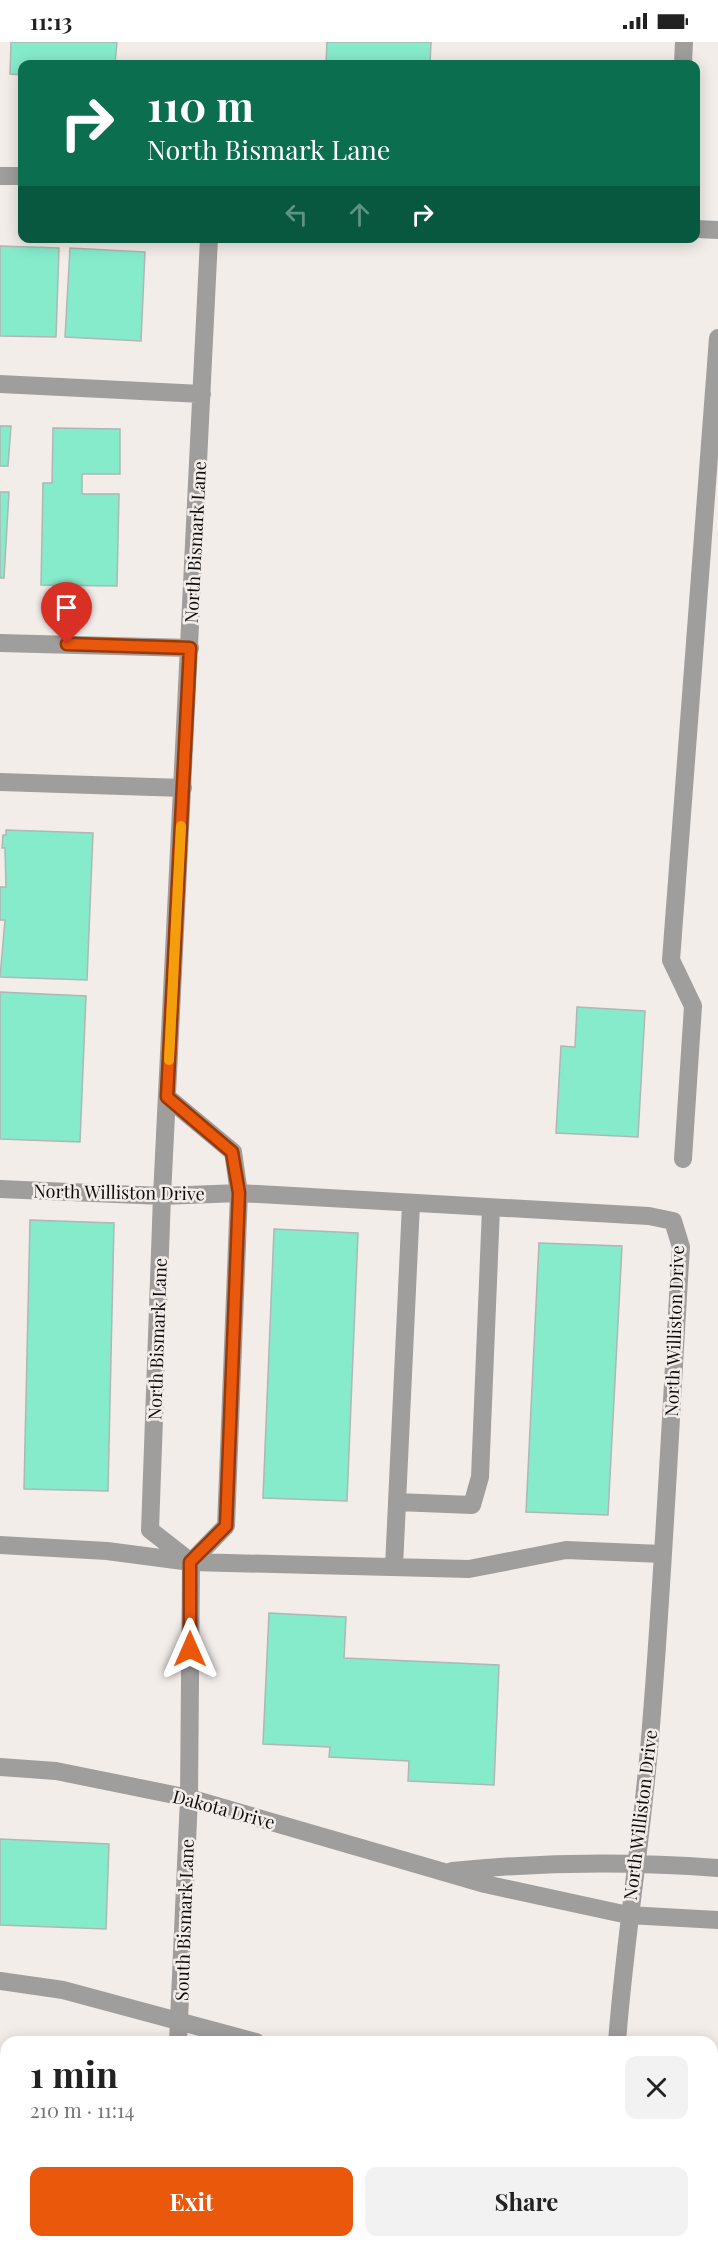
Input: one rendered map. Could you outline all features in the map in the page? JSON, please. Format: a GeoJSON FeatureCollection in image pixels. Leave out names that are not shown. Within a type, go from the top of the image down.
{"type":"FeatureCollection","features":[{"type":"Feature","properties":{"kind":"street"},"geometry":{"type":"LineString","coordinates":[[683,60],[684,42]]}},
{"type":"Feature","properties":{"kind":"street"},"geometry":{"type":"LineString","coordinates":[[0,176],[18,176]]}},
{"type":"Feature","properties":{"kind":"street"},"geometry":{"type":"LineString","coordinates":[[700,229],[718,229]]}},
{"type":"Feature","properties":{"kind":"street","name":"North Bismark Lane"},"geometry":{"type":"LineString","coordinates":[[190,1562],[150,1530],[162,1196],[209,243]]}},
{"type":"Feature","properties":{"kind":"street"},"geometry":{"type":"LineString","coordinates":[[683,1159],[693,1006],[671,960],[718,338]]}},
{"type":"Feature","properties":{"kind":"street"},"geometry":{"type":"LineString","coordinates":[[0,384],[202,394]]}},
{"type":"Feature","properties":{"kind":"street"},"geometry":{"type":"LineString","coordinates":[[0,643],[190,648]]}},
{"type":"Feature","properties":{"kind":"street"},"geometry":{"type":"LineString","coordinates":[[0,782],[183,788]]}},
{"type":"Feature","properties":{"kind":"street"},"geometry":{"type":"LineString","coordinates":[[167,1097],[232,1152],[239,1193],[226,1526],[190,1562],[189,1798]]}},
{"type":"Feature","properties":{"kind":"street","name":"North Williston Drive"},"geometry":{"type":"LineString","coordinates":[[0,1189],[162,1196],[239,1193],[649,1216],[673,1221],[681,1246],[651,1727],[637,1862],[628,1915],[618,2036]]}},
{"type":"Feature","properties":{"kind":"street"},"geometry":{"type":"LineString","coordinates":[[394,1567],[411,1204]]}},
{"type":"Feature","properties":{"kind":"street"},"geometry":{"type":"LineString","coordinates":[[397,1502],[472,1505],[480,1477],[491,1208]]}},
{"type":"Feature","properties":{"kind":"street"},"geometry":{"type":"LineString","coordinates":[[0,1545],[107,1551],[190,1562],[469,1569],[566,1550],[662,1554]]}},
{"type":"Feature","properties":{"kind":"street","name":"Dakota Drive"},"geometry":{"type":"LineString","coordinates":[[0,1767],[56,1770],[189,1798],[485,1884],[628,1915],[718,1920]]}},
{"type":"Feature","properties":{"kind":"street","name":"South Bismark Lane"},"geometry":{"type":"LineString","coordinates":[[178,2036],[189,1798]]}},
{"type":"Feature","properties":{"kind":"street","name":"Dakota Drive"},"geometry":{"type":"LineString","coordinates":[[444,1872],[525,1864],[637,1862],[718,1868]]}},
{"type":"Feature","properties":{"kind":"street"},"geometry":{"type":"LineString","coordinates":[[0,1981],[63,1990],[235,2036]]}},
{"type":"Feature","properties":{"kind":"building"},"geometry":{"type":"Polygon","coordinates":[[[11,42],[117,42],[115,60],[18,60],[18,75],[10,74],[11,42]]]}},
{"type":"Feature","properties":{"kind":"building"},"geometry":{"type":"Polygon","coordinates":[[[327,42],[431,42],[430,60],[326,60],[327,42]]]}},
{"type":"Feature","properties":{"kind":"building"},"geometry":{"type":"Polygon","coordinates":[[[0,246],[59,248],[56,337],[0,336],[0,246]]]}},
{"type":"Feature","properties":{"kind":"building"},"geometry":{"type":"Polygon","coordinates":[[[70,248],[145,252],[141,341],[65,337],[70,248]]]}},
{"type":"Feature","properties":{"kind":"building"},"geometry":{"type":"Polygon","coordinates":[[[0,426],[11,426],[8,466],[0,466],[0,426]]]}},
{"type":"Feature","properties":{"kind":"building"},"geometry":{"type":"Polygon","coordinates":[[[53,428],[120,429],[120,474],[82,474],[82,494],[119,494],[117,586],[41,585],[43,483],[52,483],[53,428]]]}},
{"type":"Feature","properties":{"kind":"building"},"geometry":{"type":"Polygon","coordinates":[[[0,492],[9,492],[4,578],[0,578],[0,492]]]}},
{"type":"Feature","properties":{"kind":"building"},"geometry":{"type":"Polygon","coordinates":[[[6,830],[93,833],[87,980],[0,977],[5,920],[0,920],[0,887],[6,887],[5,848],[2,848],[3,835],[6,835],[6,830]]]}},
{"type":"Feature","properties":{"kind":"building"},"geometry":{"type":"Polygon","coordinates":[[[0,992],[86,996],[80,1142],[0,1139],[0,992]]]}},
{"type":"Feature","properties":{"kind":"building"},"geometry":{"type":"Polygon","coordinates":[[[577,1007],[645,1011],[638,1137],[556,1133],[561,1046],[575,1047],[577,1007]]]}},
{"type":"Feature","properties":{"kind":"building"},"geometry":{"type":"Polygon","coordinates":[[[30,1220],[114,1223],[108,1491],[24,1489],[30,1220]]]}},
{"type":"Feature","properties":{"kind":"building"},"geometry":{"type":"Polygon","coordinates":[[[274,1229],[358,1233],[347,1501],[263,1498],[274,1229]]]}},
{"type":"Feature","properties":{"kind":"building"},"geometry":{"type":"Polygon","coordinates":[[[539,1243],[622,1246],[608,1515],[526,1512],[539,1243]]]}},
{"type":"Feature","properties":{"kind":"building"},"geometry":{"type":"Polygon","coordinates":[[[269,1613],[346,1617],[344,1658],[499,1665],[494,1785],[408,1781],[409,1761],[329,1757],[330,1747],[263,1744],[269,1613]]]}},
{"type":"Feature","properties":{"kind":"building"},"geometry":{"type":"Polygon","coordinates":[[[0,1839],[109,1844],[106,1929],[0,1925],[0,1839]]]}},
{"type":"Feature","properties":{"kind":"slow traffic"},"geometry":{"type":"LineString","coordinates":[[169,1060],[181,826]]}},
{"type":"Feature","properties":{"kind":"route"},"geometry":{"type":"LineString","coordinates":[[67,644],[190,648],[167,1097],[210,1131],[232,1152],[239,1193],[226,1526],[190,1562],[190,1649]]}}]}
